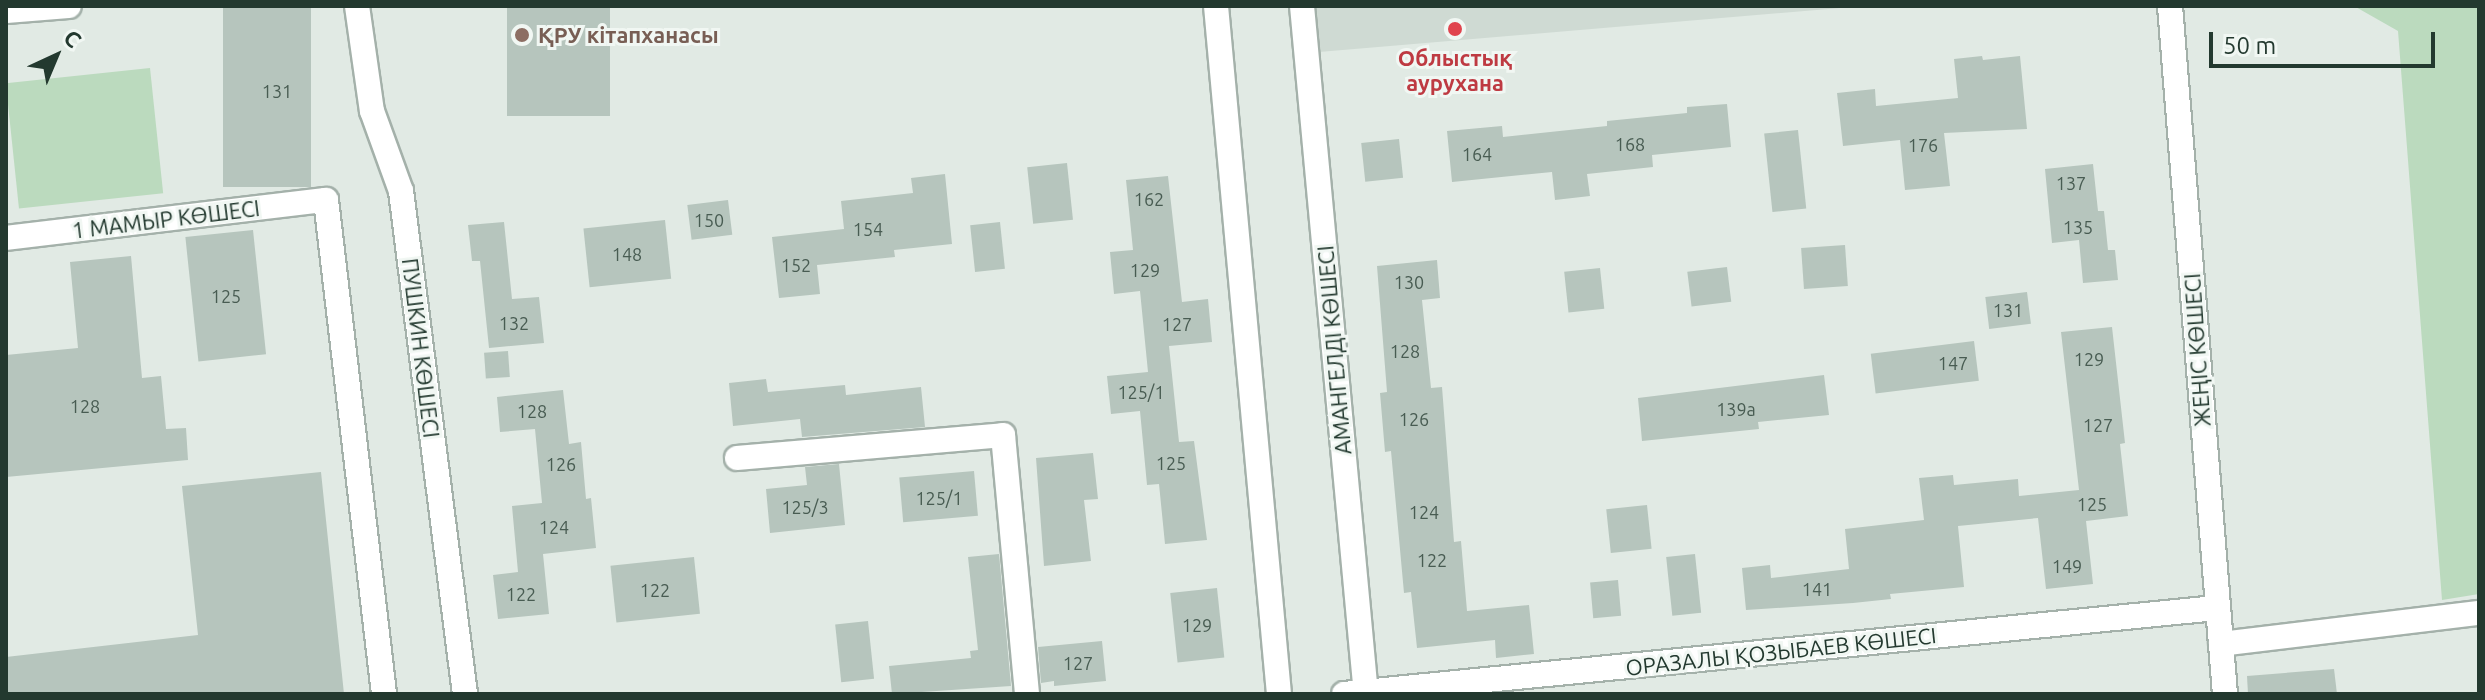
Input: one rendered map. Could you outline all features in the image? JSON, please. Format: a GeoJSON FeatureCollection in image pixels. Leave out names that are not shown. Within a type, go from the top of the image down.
{"type":"FeatureCollection","features":[{"type":"Feature","properties":{"kind":"street"},"geometry":{"type":"LineString","coordinates":[[6,11],[69,6]]}},
{"type":"Feature","properties":{"kind":"street","name":"ПУШКИН КӨШЕСІ"},"geometry":{"type":"LineString","coordinates":[[357,6],[372,111],[401,191],[465,694]]}},
{"type":"Feature","properties":{"kind":"street"},"geometry":{"type":"LineString","coordinates":[[1216,6],[1279,694]]}},
{"type":"Feature","properties":{"kind":"street","name":"АМАНГЕЛДІ КӨШЕСІ"},"geometry":{"type":"LineString","coordinates":[[1302,6],[1359,693]]}},
{"type":"Feature","properties":{"kind":"street","name":"ЖЕҢІС КӨШЕСІ"},"geometry":{"type":"LineString","coordinates":[[2170,6],[2225,694]]}},
{"type":"Feature","properties":{"kind":"street","name":"1 МАМЫР КӨШЕСІ"},"geometry":{"type":"LineString","coordinates":[[6,238],[326,200],[384,694]]}},
{"type":"Feature","properties":{"kind":"street"},"geometry":{"type":"LineString","coordinates":[[737,458],[1003,435],[1027,694]]}},
{"type":"Feature","properties":{"kind":"street","name":"ОРАЗАЛЫ ҚОЗЫБАЕВ КӨШЕСІ"},"geometry":{"type":"LineString","coordinates":[[1359,693],[2217,608]]}},
{"type":"Feature","properties":{"kind":"street"},"geometry":{"type":"LineString","coordinates":[[2221,644],[2479,613]]}},
{"type":"Feature","properties":{"kind":"shaded area","name":"Облыстық аурухана"},"geometry":{"type":"Polygon","coordinates":[[[1315,6],[1864,6],[1319,52],[1315,6]]]}},
{"type":"Feature","properties":{"kind":"green space"},"geometry":{"type":"Polygon","coordinates":[[[2354,6],[2479,6],[2479,594],[2442,600],[2398,31],[2354,6]]]}},
{"type":"Feature","properties":{"kind":"green space"},"geometry":{"type":"Polygon","coordinates":[[[150,68],[163,193],[19,208],[6,83],[150,68]]]}},
{"type":"Feature","properties":{"kind":"building"},"geometry":{"type":"Polygon","coordinates":[[[223,6],[311,6],[311,187],[223,187],[223,6]]]}},
{"type":"Feature","properties":{"kind":"building"},"geometry":{"type":"Polygon","coordinates":[[[507,6],[610,6],[610,116],[507,116],[507,6]]]}},
{"type":"Feature","properties":{"kind":"building"},"geometry":{"type":"Polygon","coordinates":[[[1982,56],[1983,60],[2020,56],[2027,129],[1944,133],[1950,186],[1905,190],[1900,140],[1843,146],[1837,93],[1875,89],[1876,106],[1958,98],[1954,59],[1982,56]]]}},
{"type":"Feature","properties":{"kind":"building"},"geometry":{"type":"Polygon","coordinates":[[[1727,104],[1731,147],[1652,155],[1653,167],[1587,174],[1590,196],[1555,200],[1552,172],[1452,182],[1447,131],[1502,126],[1503,137],[1607,126],[1607,121],[1687,113],[1687,107],[1727,104]]]}},
{"type":"Feature","properties":{"kind":"building"},"geometry":{"type":"Polygon","coordinates":[[[1798,130],[1806,209],[1772,212],[1764,134],[1798,130]]]}},
{"type":"Feature","properties":{"kind":"building"},"geometry":{"type":"Polygon","coordinates":[[[1399,139],[1403,178],[1365,182],[1361,143],[1399,139]]]}},
{"type":"Feature","properties":{"kind":"building"},"geometry":{"type":"Polygon","coordinates":[[[1067,163],[1073,220],[1033,224],[1027,167],[1067,163]]]}},
{"type":"Feature","properties":{"kind":"building"},"geometry":{"type":"Polygon","coordinates":[[[2093,164],[2098,211],[2104,211],[2108,250],[2115,250],[2118,280],[2083,283],[2079,240],[2052,243],[2045,169],[2093,164]]]}},
{"type":"Feature","properties":{"kind":"building"},"geometry":{"type":"Polygon","coordinates":[[[945,174],[952,244],[894,250],[895,257],[817,265],[820,294],[779,298],[772,237],[844,229],[841,201],[913,193],[911,178],[945,174]]]}},
{"type":"Feature","properties":{"kind":"building"},"geometry":{"type":"Polygon","coordinates":[[[1168,176],[1182,302],[1208,299],[1212,342],[1169,346],[1179,442],[1194,441],[1207,540],[1165,544],[1159,484],[1147,485],[1140,411],[1111,414],[1107,376],[1148,372],[1140,291],[1114,294],[1110,252],[1133,250],[1126,180],[1168,176]]]}},
{"type":"Feature","properties":{"kind":"building"},"geometry":{"type":"Polygon","coordinates":[[[728,200],[732,235],[692,240],[687,205],[728,200]]]}},
{"type":"Feature","properties":{"kind":"building"},"geometry":{"type":"Polygon","coordinates":[[[665,220],[671,279],[590,287],[583,229],[665,220]]]}},
{"type":"Feature","properties":{"kind":"building"},"geometry":{"type":"Polygon","coordinates":[[[504,222],[512,299],[539,297],[544,343],[489,348],[480,261],[472,261],[468,225],[504,222]]]}},
{"type":"Feature","properties":{"kind":"building"},"geometry":{"type":"Polygon","coordinates":[[[1000,222],[1005,269],[975,272],[970,225],[1000,222]]]}},
{"type":"Feature","properties":{"kind":"building"},"geometry":{"type":"Polygon","coordinates":[[[253,230],[266,354],[198,361],[185,237],[253,230]]]}},
{"type":"Feature","properties":{"kind":"building"},"geometry":{"type":"Polygon","coordinates":[[[1845,245],[1848,286],[1804,289],[1801,248],[1845,245]]]}},
{"type":"Feature","properties":{"kind":"building"},"geometry":{"type":"Polygon","coordinates":[[[131,256],[142,378],[161,376],[166,429],[186,428],[188,460],[6,477],[6,355],[78,348],[70,262],[131,256]]]}},
{"type":"Feature","properties":{"kind":"building"},"geometry":{"type":"Polygon","coordinates":[[[1437,260],[1440,298],[1422,300],[1431,388],[1442,387],[1454,542],[1461,541],[1467,611],[1529,605],[1534,654],[1496,658],[1495,640],[1417,648],[1411,592],[1404,593],[1391,451],[1385,452],[1380,393],[1387,392],[1377,266],[1437,260]]]}},
{"type":"Feature","properties":{"kind":"building"},"geometry":{"type":"Polygon","coordinates":[[[1727,267],[1731,302],[1692,307],[1687,272],[1727,267]]]}},
{"type":"Feature","properties":{"kind":"building"},"geometry":{"type":"Polygon","coordinates":[[[1600,268],[1604,309],[1568,313],[1564,272],[1600,268]]]}},
{"type":"Feature","properties":{"kind":"building"},"geometry":{"type":"Polygon","coordinates":[[[2027,292],[2031,324],[1989,329],[1985,297],[2027,292]]]}},
{"type":"Feature","properties":{"kind":"building"},"geometry":{"type":"Polygon","coordinates":[[[2112,327],[2125,443],[2120,444],[2128,516],[2086,521],[2093,584],[2046,589],[2038,518],[1958,526],[1964,587],[1890,594],[1891,599],[1746,610],[1742,568],[1770,565],[1771,578],[1849,569],[1845,529],[1924,520],[1919,478],[1953,475],[1954,485],[2018,479],[2019,496],[2079,490],[2061,332],[2112,327]]]}},
{"type":"Feature","properties":{"kind":"building"},"geometry":{"type":"Polygon","coordinates":[[[1974,341],[1979,381],[1876,393],[1871,354],[1974,341]]]}},
{"type":"Feature","properties":{"kind":"building"},"geometry":{"type":"Polygon","coordinates":[[[508,351],[510,377],[486,379],[484,353],[508,351]]]}},
{"type":"Feature","properties":{"kind":"building"},"geometry":{"type":"Polygon","coordinates":[[[1824,375],[1829,415],[1758,422],[1759,429],[1642,441],[1638,398],[1824,375]]]}},
{"type":"Feature","properties":{"kind":"building"},"geometry":{"type":"Polygon","coordinates":[[[766,379],[768,392],[845,385],[846,395],[921,387],[925,427],[802,437],[800,419],[733,426],[729,383],[766,379]]]}},
{"type":"Feature","properties":{"kind":"building"},"geometry":{"type":"Polygon","coordinates":[[[563,390],[569,444],[581,442],[586,499],[591,498],[596,548],[543,554],[549,614],[498,619],[493,575],[518,572],[512,506],[542,503],[535,429],[500,432],[497,397],[563,390]]]}},
{"type":"Feature","properties":{"kind":"building"},"geometry":{"type":"Polygon","coordinates":[[[1093,453],[1098,499],[1084,500],[1091,561],[1044,566],[1036,458],[1093,453]]]}},
{"type":"Feature","properties":{"kind":"building"},"geometry":{"type":"Polygon","coordinates":[[[839,464],[845,525],[770,533],[766,489],[807,485],[805,467],[839,464]]]}},
{"type":"Feature","properties":{"kind":"building"},"geometry":{"type":"Polygon","coordinates":[[[974,471],[978,516],[903,522],[899,478],[974,471]]]}},
{"type":"Feature","properties":{"kind":"building"},"geometry":{"type":"Polygon","coordinates":[[[321,472],[344,694],[6,694],[6,657],[198,635],[182,486],[321,472]]]}},
{"type":"Feature","properties":{"kind":"building"},"geometry":{"type":"Polygon","coordinates":[[[1647,505],[1652,549],[1611,553],[1606,509],[1647,505]]]}},
{"type":"Feature","properties":{"kind":"building"},"geometry":{"type":"Polygon","coordinates":[[[999,554],[1011,686],[892,694],[889,666],[971,658],[970,651],[978,650],[968,557],[999,554]]]}},
{"type":"Feature","properties":{"kind":"building"},"geometry":{"type":"Polygon","coordinates":[[[1695,554],[1701,613],[1672,616],[1666,557],[1695,554]]]}},
{"type":"Feature","properties":{"kind":"building"},"geometry":{"type":"Polygon","coordinates":[[[694,557],[700,614],[616,622],[610,566],[694,557]]]}},
{"type":"Feature","properties":{"kind":"building"},"geometry":{"type":"Polygon","coordinates":[[[1618,580],[1621,616],[1593,618],[1590,582],[1618,580]]]}},
{"type":"Feature","properties":{"kind":"building"},"geometry":{"type":"Polygon","coordinates":[[[1217,588],[1224,658],[1178,663],[1170,593],[1217,588]]]}},
{"type":"Feature","properties":{"kind":"building"},"geometry":{"type":"Polygon","coordinates":[[[868,621],[874,679],[841,682],[835,624],[868,621]]]}},
{"type":"Feature","properties":{"kind":"building"},"geometry":{"type":"Polygon","coordinates":[[[1102,641],[1106,681],[1054,686],[1054,681],[1041,683],[1038,647],[1102,641]]]}},
{"type":"Feature","properties":{"kind":"building"},"geometry":{"type":"Polygon","coordinates":[[[2334,669],[2337,694],[2248,694],[2247,676],[2334,669]]]}},
{"type":"Feature","properties":{"kind":"place","name":"Облыстық аурухана"},"geometry":{"type":"Point","coordinates":[1455,29]}},
{"type":"Feature","properties":{"kind":"place","name":"ҚРУ кітапханасы"},"geometry":{"type":"Point","coordinates":[522,35]}}]}
